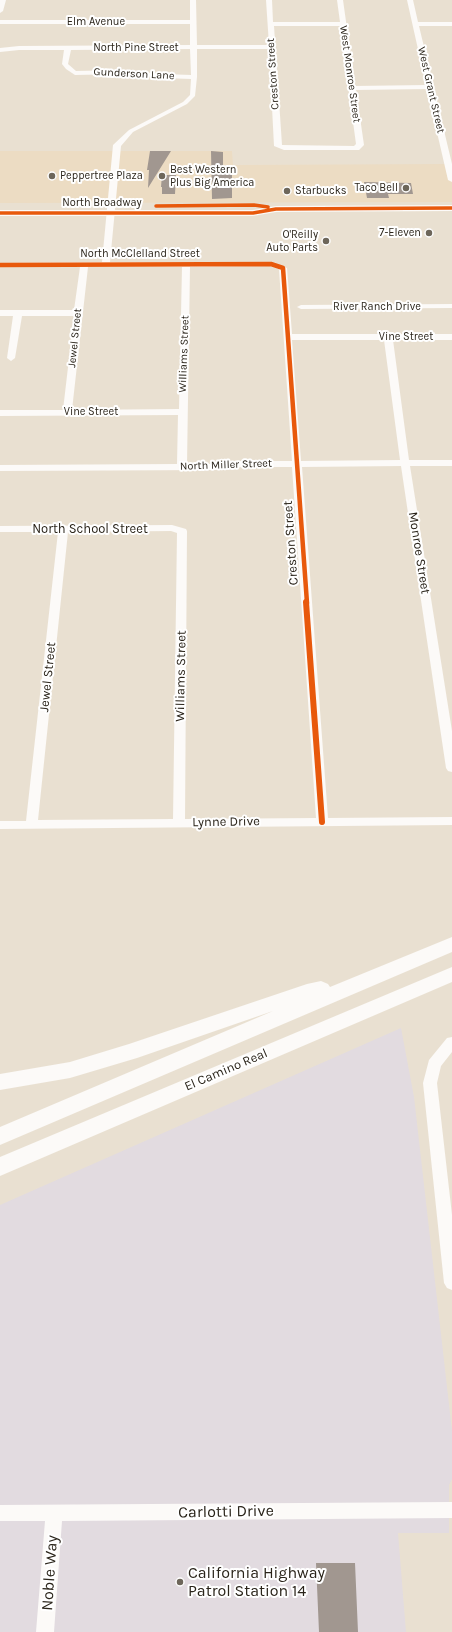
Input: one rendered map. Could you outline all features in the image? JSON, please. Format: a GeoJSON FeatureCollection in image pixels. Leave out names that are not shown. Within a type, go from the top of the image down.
{"type":"FeatureCollection","features":[{"type":"Feature","properties":{"kind":"highway"},"geometry":{"type":"LineString","coordinates":[[0,1136],[452,944]]}},
{"type":"Feature","properties":{"kind":"highway","name":"El Camino Real"},"geometry":{"type":"LineString","coordinates":[[0,1167],[452,974]]}},
{"type":"Feature","properties":{"kind":"highway"},"geometry":{"type":"LineString","coordinates":[[0,1082],[70,1070],[130,1052],[307,992],[371,978]]}},
{"type":"Feature","properties":{"kind":"main road","name":"North Broadway"},"geometry":{"type":"LineString","coordinates":[[0,207],[253,213],[276,209],[452,208]]}},
{"type":"Feature","properties":{"kind":"main road","name":"North Broadway"},"geometry":{"type":"LineString","coordinates":[[0,213],[111,210]]}},
{"type":"Feature","properties":{"kind":"street"},"geometry":{"type":"LineString","coordinates":[[0,11],[3,0]]}},
{"type":"Feature","properties":{"kind":"street"},"geometry":{"type":"LineString","coordinates":[[106,264],[118,143],[131,132],[190,99],[192,95],[194,76],[193,0]]}},
{"type":"Feature","properties":{"kind":"street","name":"Creston Street"},"geometry":{"type":"LineString","coordinates":[[269,0],[278,146],[359,147]]}},
{"type":"Feature","properties":{"kind":"street","name":"West Monroe Street"},"geometry":{"type":"LineString","coordinates":[[340,0],[353,88],[359,147]]}},
{"type":"Feature","properties":{"kind":"street","name":"West Grant Street"},"geometry":{"type":"LineString","coordinates":[[410,0],[431,87],[448,148],[452,180]]}},
{"type":"Feature","properties":{"kind":"street","name":"Elm Avenue"},"geometry":{"type":"LineString","coordinates":[[0,22],[193,22]]}},
{"type":"Feature","properties":{"kind":"street"},"geometry":{"type":"LineString","coordinates":[[270,24],[343,24]]}},
{"type":"Feature","properties":{"kind":"street"},"geometry":{"type":"LineString","coordinates":[[416,24],[452,24]]}},
{"type":"Feature","properties":{"kind":"street","name":"North Pine Street"},"geometry":{"type":"LineString","coordinates":[[0,50],[68,48],[272,47]]}},
{"type":"Feature","properties":{"kind":"street","name":"Gunderson Lane"},"geometry":{"type":"LineString","coordinates":[[68,48],[65,64],[68,68],[75,72],[124,72],[162,76],[194,76]]}},
{"type":"Feature","properties":{"kind":"street"},"geometry":{"type":"LineString","coordinates":[[353,88],[431,87]]}},
{"type":"Feature","properties":{"kind":"street","name":"Jewel Street"},"geometry":{"type":"LineString","coordinates":[[67,412],[84,264]]}},
{"type":"Feature","properties":{"kind":"street","name":"North McClelland Street"},"geometry":{"type":"LineString","coordinates":[[0,265],[279,265]]}},
{"type":"Feature","properties":{"kind":"street","name":"Williams Street"},"geometry":{"type":"LineString","coordinates":[[182,467],[186,265]]}},
{"type":"Feature","properties":{"kind":"street","name":"Creston Street"},"geometry":{"type":"LineString","coordinates":[[279,265],[284,269],[296,464],[322,822]]}},
{"type":"Feature","properties":{"kind":"street","name":"River Ranch Drive"},"geometry":{"type":"LineString","coordinates":[[301,307],[452,306]]}},
{"type":"Feature","properties":{"kind":"street"},"geometry":{"type":"LineString","coordinates":[[0,313],[78,313]]}},
{"type":"Feature","properties":{"kind":"street"},"geometry":{"type":"LineString","coordinates":[[11,358],[18,313]]}},
{"type":"Feature","properties":{"kind":"street","name":"Vine Street"},"geometry":{"type":"LineString","coordinates":[[288,337],[452,337]]}},
{"type":"Feature","properties":{"kind":"street","name":"Monroe Street"},"geometry":{"type":"LineString","coordinates":[[388,337],[405,464],[452,768]]}},
{"type":"Feature","properties":{"kind":"street","name":"Vine Street"},"geometry":{"type":"LineString","coordinates":[[0,412],[182,412]]}},
{"type":"Feature","properties":{"kind":"street","name":"North Miller Street"},"geometry":{"type":"LineString","coordinates":[[0,468],[212,467],[242,464],[452,464]]}},
{"type":"Feature","properties":{"kind":"street","name":"North School Street"},"geometry":{"type":"LineString","coordinates":[[0,529],[172,528],[179,530]]}},
{"type":"Feature","properties":{"kind":"street","name":"Jewel Street"},"geometry":{"type":"LineString","coordinates":[[32,824],[63,529]]}},
{"type":"Feature","properties":{"kind":"street","name":"Williams Street"},"geometry":{"type":"LineString","coordinates":[[179,530],[182,532],[179,823]]}},
{"type":"Feature","properties":{"kind":"street","name":"Lynne Drive"},"geometry":{"type":"LineString","coordinates":[[0,824],[452,821]]}},
{"type":"Feature","properties":{"kind":"street"},"geometry":{"type":"LineString","coordinates":[[452,1042],[434,1064],[430,1083],[452,1283]]}},
{"type":"Feature","properties":{"kind":"street","name":"Carlotti Drive"},"geometry":{"type":"LineString","coordinates":[[0,1514],[452,1510]]}},
{"type":"Feature","properties":{"kind":"street","name":"Noble Way"},"geometry":{"type":"LineString","coordinates":[[46,1632],[54,1513]]}},
{"type":"Feature","properties":{"kind":"shaded area"},"geometry":{"type":"Polygon","coordinates":[[[0,151],[232,151],[233,165],[452,164],[452,202],[0,203],[0,151]]]}},
{"type":"Feature","properties":{"kind":"shaded area"},"geometry":{"type":"Polygon","coordinates":[[[401,1028],[414,1097],[452,1431],[452,1479],[449,1485],[449,1533],[398,1533],[406,1632],[0,1632],[0,1205],[401,1028]]]}},
{"type":"Feature","properties":{"kind":"building"},"geometry":{"type":"Polygon","coordinates":[[[150,151],[171,151],[148,188],[149,170],[147,170],[150,151]]]}},
{"type":"Feature","properties":{"kind":"building"},"geometry":{"type":"Polygon","coordinates":[[[211,151],[223,152],[223,170],[232,170],[232,198],[212,199],[211,151]]]}},
{"type":"Feature","properties":{"kind":"building"},"geometry":{"type":"Polygon","coordinates":[[[162,175],[176,175],[175,194],[162,194],[162,175]]]}},
{"type":"Feature","properties":{"kind":"building"},"geometry":{"type":"Polygon","coordinates":[[[364,182],[411,183],[413,194],[388,194],[389,198],[367,198],[364,182]]]}},
{"type":"Feature","properties":{"kind":"building"},"geometry":{"type":"Polygon","coordinates":[[[316,1563],[355,1563],[358,1632],[319,1632],[316,1563]]]}},
{"type":"Feature","properties":{"kind":"cycle path"},"geometry":{"type":"LineString","coordinates":[[156,206],[254,205],[268,207]]}},
{"type":"Feature","properties":{"kind":"cycle path"},"geometry":{"type":"LineString","coordinates":[[0,213],[253,213],[276,209],[452,208]]}},
{"type":"Feature","properties":{"kind":"cycle path"},"geometry":{"type":"LineString","coordinates":[[0,265],[271,264],[283,268],[322,822]]}},
{"type":"Feature","properties":{"kind":"place","name":"Peppertree Plaza"},"geometry":{"type":"Point","coordinates":[52,176]}},
{"type":"Feature","properties":{"kind":"place","name":"Best Western Plus Big America"},"geometry":{"type":"Point","coordinates":[162,176]}},
{"type":"Feature","properties":{"kind":"place","name":"Taco Bell"},"geometry":{"type":"Point","coordinates":[406,188]}},
{"type":"Feature","properties":{"kind":"place","name":"Starbucks"},"geometry":{"type":"Point","coordinates":[287,191]}},
{"type":"Feature","properties":{"kind":"place","name":"7-Eleven"},"geometry":{"type":"Point","coordinates":[429,233]}},
{"type":"Feature","properties":{"kind":"place","name":"O'Reilly Auto Parts"},"geometry":{"type":"Point","coordinates":[326,241]}},
{"type":"Feature","properties":{"kind":"place","name":"California Highway Patrol Station 14"},"geometry":{"type":"Point","coordinates":[180,1582]}}]}
